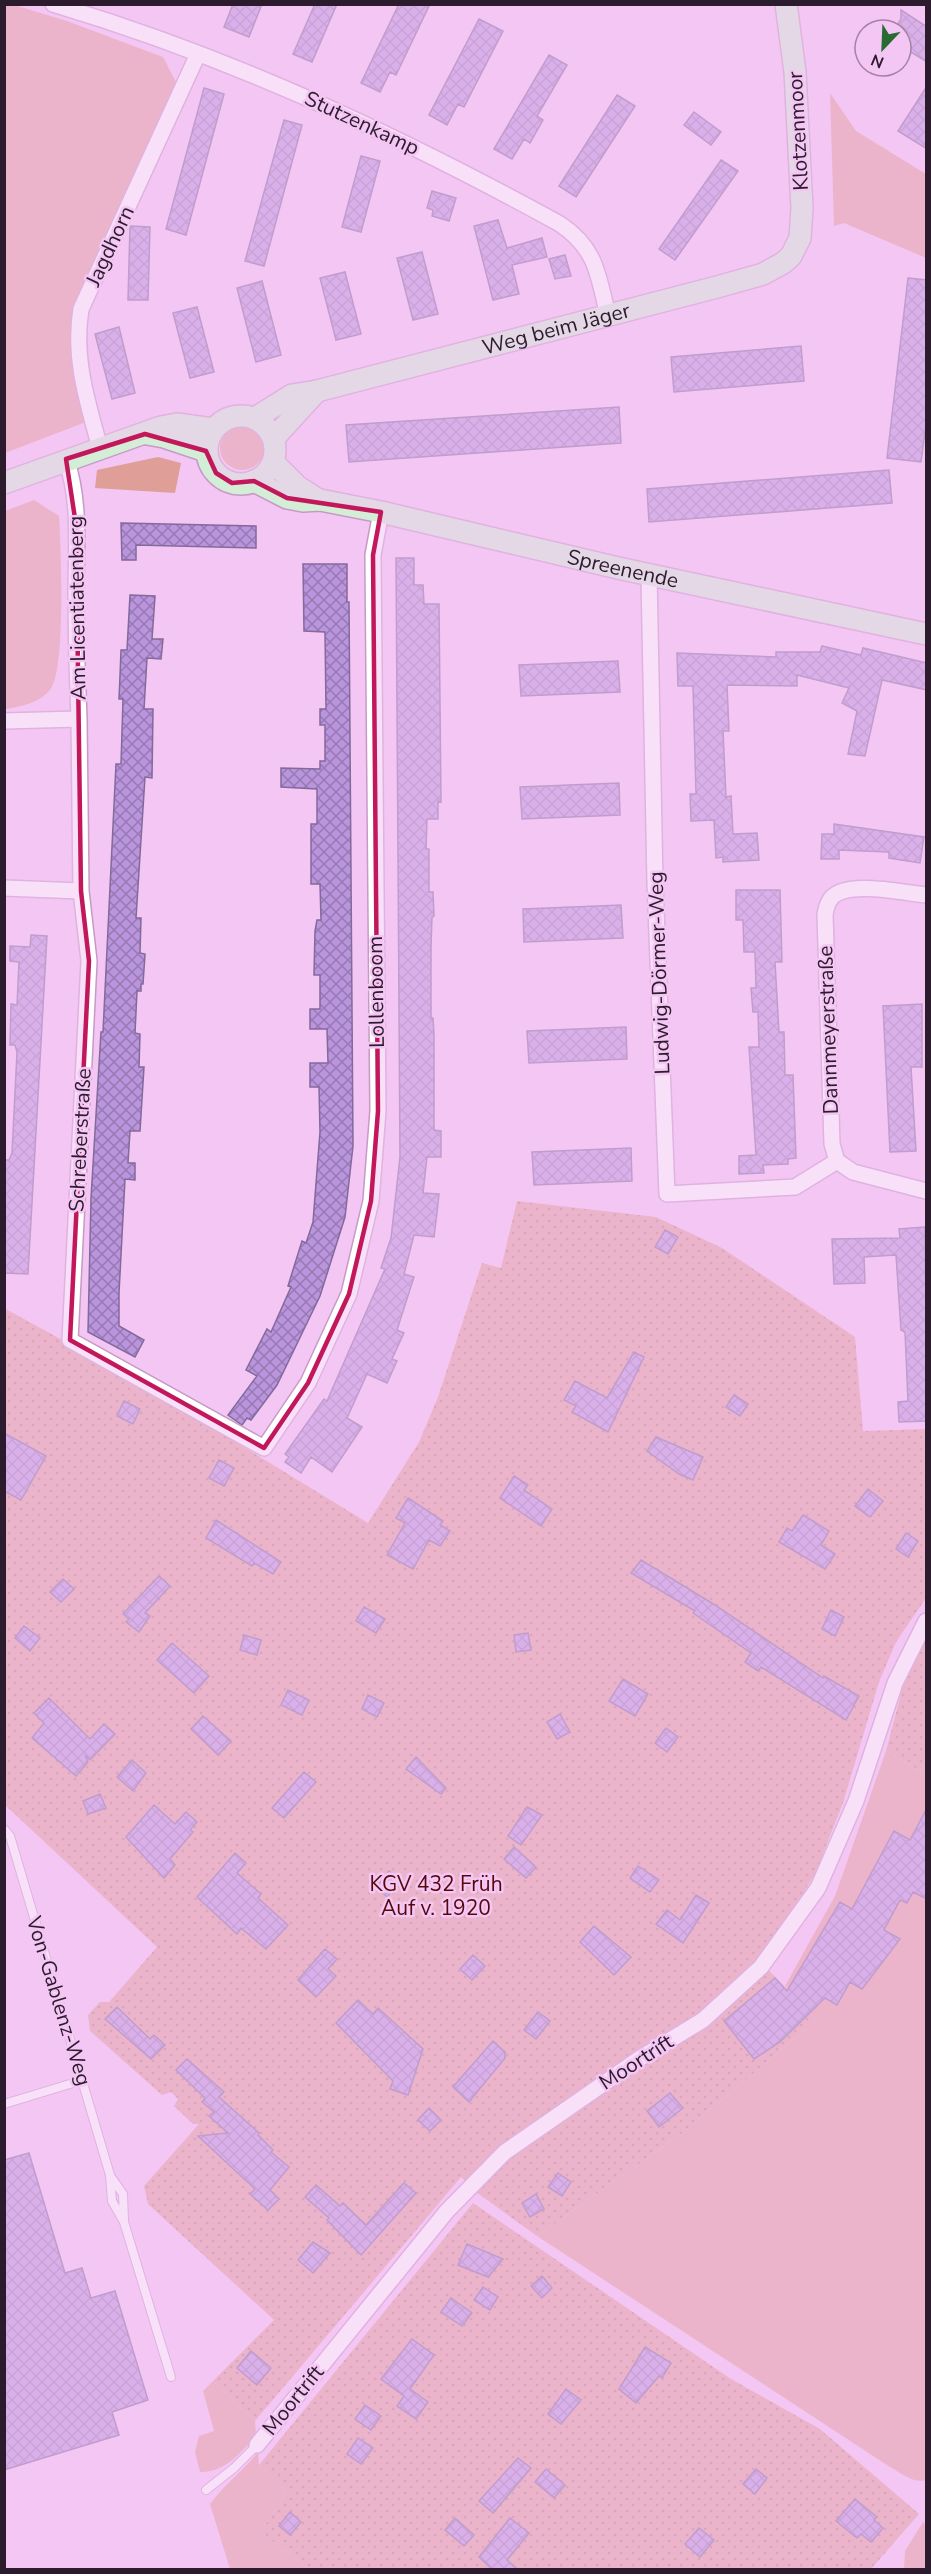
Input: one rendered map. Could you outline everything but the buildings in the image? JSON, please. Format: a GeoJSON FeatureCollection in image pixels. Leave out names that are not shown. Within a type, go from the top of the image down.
{"type":"FeatureCollection","features":[{"type":"Feature","properties":{"kind":"street","name":"Klotzenmoor"},"geometry":{"type":"LineString","coordinates":[[786,4],[795,72],[802,208],[800,238],[791,256]]}},
{"type":"Feature","properties":{"kind":"street","name":"Stutzenkamp"},"geometry":{"type":"LineString","coordinates":[[53,5],[198,54],[286,87],[372,126],[560,224],[579,237],[589,252],[608,315]]}},
{"type":"Feature","properties":{"kind":"street","name":"Jagdhorn"},"geometry":{"type":"LineString","coordinates":[[100,447],[80,372],[78,326],[81,309],[198,54]]}},
{"type":"Feature","properties":{"kind":"street","name":"Weg beim Jäger"},"geometry":{"type":"LineString","coordinates":[[255,418],[291,395],[317,391],[763,274],[791,256]]}},
{"type":"Feature","properties":{"kind":"street"},"geometry":{"type":"LineString","coordinates":[[274,438],[317,391]]}},
{"type":"Feature","properties":{"kind":"street"},"geometry":{"type":"LineString","coordinates":[[238,415],[255,418],[263,423],[274,438],[273,462],[266,474],[254,482],[238,484],[221,478],[212,468],[206,452],[213,429],[230,417],[238,415]]}},
{"type":"Feature","properties":{"kind":"street"},"geometry":{"type":"LineString","coordinates":[[4,483],[100,447],[177,424],[213,429]]}},
{"type":"Feature","properties":{"kind":"street"},"geometry":{"type":"LineString","coordinates":[[144,434],[164,437],[206,452]]}},
{"type":"Feature","properties":{"kind":"street","name":"Am Licentiatenberg"},"geometry":{"type":"LineString","coordinates":[[4,721],[79,719],[76,651],[76,525],[74,491],[66,459]]}},
{"type":"Feature","properties":{"kind":"street","name":"Spreenende"},"geometry":{"type":"LineString","coordinates":[[273,462],[297,486],[320,500]]}},
{"type":"Feature","properties":{"kind":"street","name":"Spreenende"},"geometry":{"type":"LineString","coordinates":[[254,482],[287,498],[303,501],[320,500],[381,512],[649,574],[927,634]]}},
{"type":"Feature","properties":{"kind":"street","name":"Lollenboom"},"geometry":{"type":"LineString","coordinates":[[264,1448],[308,1383],[349,1294],[371,1201],[378,1111],[373,555],[381,512]]}},
{"type":"Feature","properties":{"kind":"street","name":"Ludwig-Dörmer-Weg"},"geometry":{"type":"LineString","coordinates":[[649,574],[655,894],[667,1194],[795,1187],[837,1161]]}},
{"type":"Feature","properties":{"kind":"street","name":"Schreberstraße"},"geometry":{"type":"LineString","coordinates":[[79,719],[81,891],[89,961],[70,1340],[264,1448]]}},
{"type":"Feature","properties":{"kind":"street"},"geometry":{"type":"LineString","coordinates":[[4,888],[81,891]]}},
{"type":"Feature","properties":{"kind":"street","name":"Dannmeyerstraße"},"geometry":{"type":"LineString","coordinates":[[837,1161],[832,1144],[825,926],[825,914],[830,899],[841,892],[858,888],[927,895]]}},
{"type":"Feature","properties":{"kind":"street"},"geometry":{"type":"LineString","coordinates":[[837,1161],[854,1172],[927,1191]]}},
{"type":"Feature","properties":{"kind":"street","name":"Moortrift"},"geometry":{"type":"LineString","coordinates":[[257,2445],[447,2211],[505,2152],[639,2059],[703,2020],[761,1968],[818,1888],[856,1801],[895,1683],[927,1621]]}},
{"type":"Feature","properties":{"kind":"lane","name":"Von-Gablenz-Weg"},"geometry":{"type":"LineString","coordinates":[[4,1829],[10,1836],[83,2080],[110,2175],[112,2201],[124,2222],[171,2377]]}},
{"type":"Feature","properties":{"kind":"lane"},"geometry":{"type":"LineString","coordinates":[[4,2104],[83,2080]]}},
{"type":"Feature","properties":{"kind":"lane"},"geometry":{"type":"LineString","coordinates":[[206,2490],[234,2468],[257,2445]]}},
{"type":"Feature","properties":{"kind":"highlighted area"},"geometry":{"type":"Polygon","coordinates":[[[145,434],[206,451],[216,473],[232,483],[254,481],[287,498],[381,512],[373,555],[378,1111],[371,1201],[349,1294],[308,1383],[264,1448],[70,1340],[89,961],[81,891],[76,525],[66,459],[145,434]]]}},
{"type":"Feature","properties":{"kind":"green space"},"geometry":{"type":"Polygon","coordinates":[[[11,4],[67,21],[163,57],[177,84],[75,305],[72,335],[73,364],[86,422],[5,453],[4,5],[11,4]]]}},
{"type":"Feature","properties":{"kind":"green space"},"geometry":{"type":"Polygon","coordinates":[[[830,93],[856,131],[926,174],[926,258],[844,223],[834,226],[830,93]]]}},
{"type":"Feature","properties":{"kind":"green space"},"geometry":{"type":"Polygon","coordinates":[[[242,426],[258,432],[264,448],[258,464],[242,470],[226,464],[220,448],[226,432],[242,426]]]}},
{"type":"Feature","properties":{"kind":"green space"},"geometry":{"type":"Polygon","coordinates":[[[158,457],[181,463],[175,493],[95,488],[97,470],[158,457]]]}},
{"type":"Feature","properties":{"kind":"green space"},"geometry":{"type":"Polygon","coordinates":[[[34,500],[59,516],[61,607],[58,659],[55,678],[46,694],[29,704],[5,709],[5,511],[34,500]]]}},
{"type":"Feature","properties":{"kind":"green space","name":"KGV 432 Früh Auf v. 1920"},"geometry":{"type":"Polygon","coordinates":[[[517,1201],[656,1217],[722,1248],[855,1337],[863,1431],[926,1429],[926,1598],[896,1642],[879,1682],[843,1803],[815,1874],[774,1941],[758,1959],[817,2020],[681,2134],[537,2236],[480,2195],[461,2177],[255,2421],[213,2381],[274,2320],[148,2204],[144,2186],[199,2124],[193,2124],[174,2106],[178,2099],[171,2092],[162,2095],[90,2031],[88,2015],[100,2002],[109,2002],[157,1947],[5,1805],[4,1308],[126,1375],[368,1523],[419,1442],[438,1397],[482,1263],[501,1268],[517,1201]]]}},
{"type":"Feature","properties":{"kind":"green space"},"geometry":{"type":"Polygon","coordinates":[[[926,1638],[926,1774],[886,1751],[903,1686],[926,1638]]]}},
{"type":"Feature","properties":{"kind":"green space"},"geometry":{"type":"Polygon","coordinates":[[[886,1751],[926,1774],[926,2480],[921,2481],[890,2467],[537,2236],[681,2134],[817,2020],[785,1986],[835,1896],[886,1751]]]}},
{"type":"Feature","properties":{"kind":"green space"},"geometry":{"type":"Polygon","coordinates":[[[473,2203],[731,2379],[820,2429],[919,2514],[871,2569],[310,2569],[260,2532],[287,2492],[259,2465],[473,2203]]]}},
{"type":"Feature","properties":{"kind":"green space"},"geometry":{"type":"Polygon","coordinates":[[[213,2381],[255,2421],[256,2436],[225,2465],[200,2472],[195,2452],[199,2436],[214,2431],[203,2391],[213,2381]]]}},
{"type":"Feature","properties":{"kind":"green space"},"geometry":{"type":"Polygon","coordinates":[[[258,2452],[259,2465],[287,2492],[260,2532],[310,2569],[230,2569],[210,2504],[258,2452]]]}},
{"type":"Feature","properties":{"kind":"green space"},"geometry":{"type":"Polygon","coordinates":[[[923,2522],[926,2525],[926,2569],[904,2569],[905,2551],[923,2522]]]}}]}
